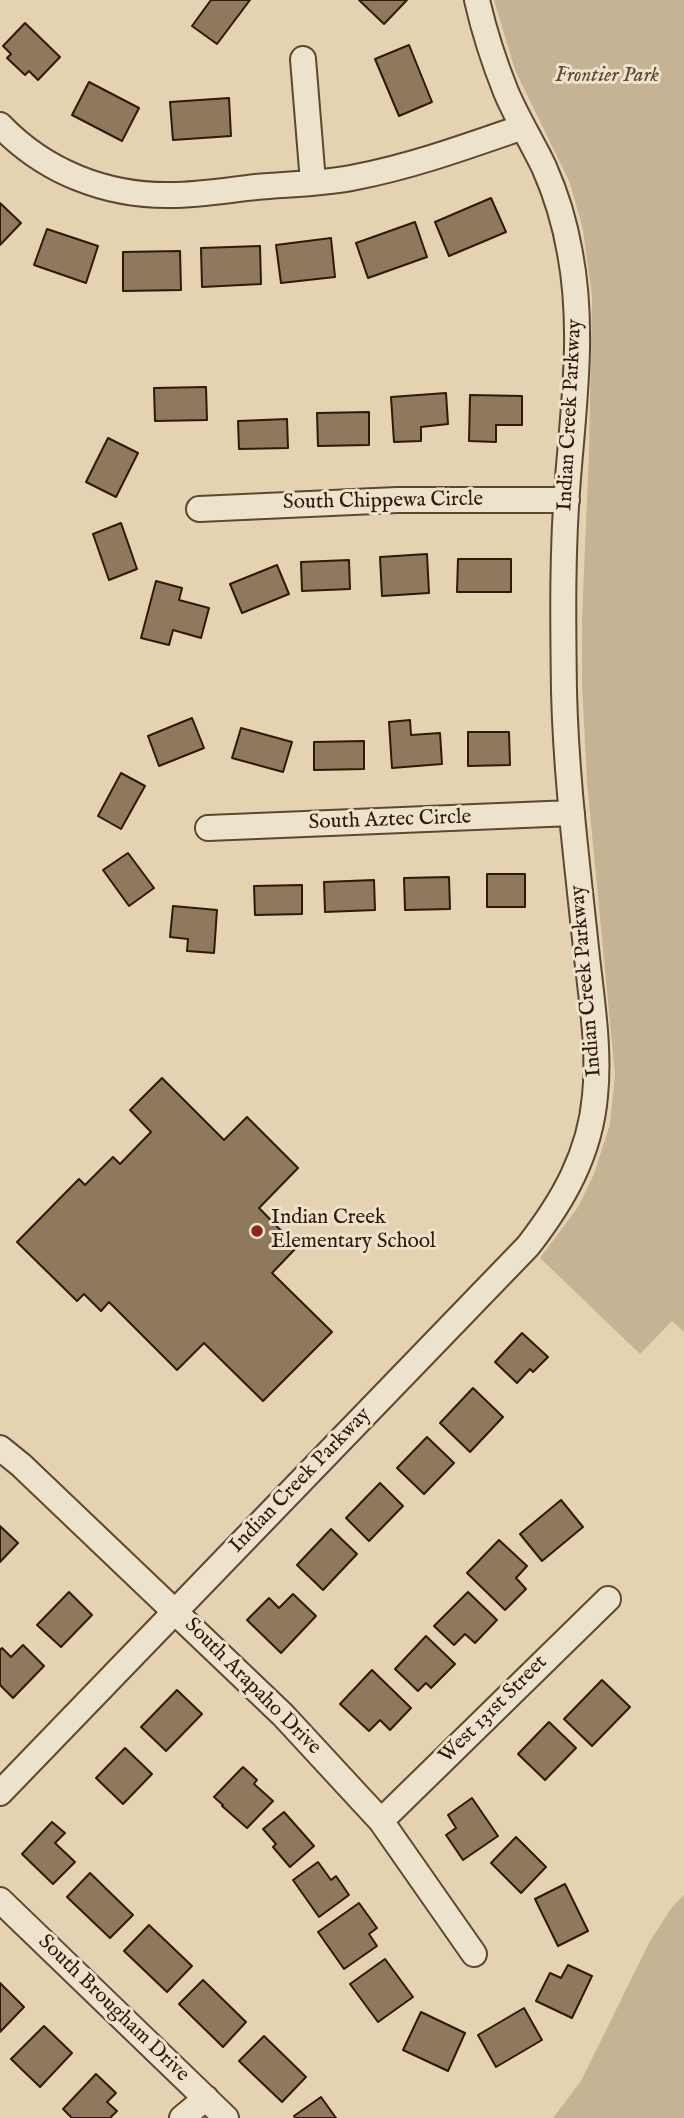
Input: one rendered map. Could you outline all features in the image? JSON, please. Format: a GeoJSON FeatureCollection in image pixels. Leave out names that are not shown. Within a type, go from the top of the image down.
{"type":"FeatureCollection","features":[{"type":"Feature","properties":{"kind":"street","name":"Indian Creek Parkway"},"geometry":{"type":"LineString","coordinates":[[0,1793],[527,1246],[552,1214],[568,1187],[587,1142],[595,1095],[597,1047],[572,813],[564,694],[567,500],[574,406],[577,307],[570,253],[558,207],[544,168],[502,81],[484,32],[477,0]]}},
{"type":"Feature","properties":{"kind":"street"},"geometry":{"type":"LineString","coordinates":[[303,59],[313,182]]}},
{"type":"Feature","properties":{"kind":"street"},"geometry":{"type":"LineString","coordinates":[[0,125],[30,152],[61,172],[131,193],[172,195],[354,178],[419,162],[523,127]]}},
{"type":"Feature","properties":{"kind":"street","name":"South Chippewa Circle"},"geometry":{"type":"LineString","coordinates":[[199,509],[397,500],[567,500]]}},
{"type":"Feature","properties":{"kind":"street","name":"South Aztec Circle"},"geometry":{"type":"LineString","coordinates":[[208,828],[572,813]]}},
{"type":"Feature","properties":{"kind":"street","name":"South Arapaho Drive"},"geometry":{"type":"LineString","coordinates":[[0,1448],[176,1610],[283,1715],[381,1821],[474,1954]]}},
{"type":"Feature","properties":{"kind":"street","name":"West 131st Street"},"geometry":{"type":"LineString","coordinates":[[381,1821],[608,1599]]}},
{"type":"Feature","properties":{"kind":"street","name":"South Brougham Drive"},"geometry":{"type":"LineString","coordinates":[[0,1900],[226,2118]]}},
{"type":"Feature","properties":{"kind":"street"},"geometry":{"type":"LineString","coordinates":[[182,2118],[206,2098]]}},
{"type":"Feature","properties":{"kind":"green space","name":"Frontier Park"},"geometry":{"type":"Polygon","coordinates":[[[494,0],[684,0],[684,1332],[672,1321],[640,1354],[540,1258],[578,1207],[594,1174],[610,1124],[615,1075],[587,782],[582,685],[592,296],[583,230],[570,183],[515,70],[494,0]]]}},
{"type":"Feature","properties":{"kind":"green space"},"geometry":{"type":"Polygon","coordinates":[[[684,1895],[684,2118],[553,2118],[581,2081],[650,1941],[672,1907],[684,1895]]]}},
{"type":"Feature","properties":{"kind":"building"},"geometry":{"type":"Polygon","coordinates":[[[211,0],[250,0],[217,44],[192,26],[211,0]]]}},
{"type":"Feature","properties":{"kind":"building"},"geometry":{"type":"Polygon","coordinates":[[[359,0],[407,0],[384,24],[359,0]]]}},
{"type":"Feature","properties":{"kind":"building"},"geometry":{"type":"Polygon","coordinates":[[[25,23],[60,57],[38,80],[29,71],[25,75],[7,58],[11,54],[3,46],[25,23]]]}},
{"type":"Feature","properties":{"kind":"building"},"geometry":{"type":"Polygon","coordinates":[[[409,45],[432,102],[399,116],[375,59],[409,45]]]}},
{"type":"Feature","properties":{"kind":"building"},"geometry":{"type":"Polygon","coordinates":[[[89,82],[139,108],[122,141],[72,115],[89,82]]]}},
{"type":"Feature","properties":{"kind":"building"},"geometry":{"type":"Polygon","coordinates":[[[229,98],[231,136],[173,140],[170,102],[229,98]]]}},
{"type":"Feature","properties":{"kind":"building"},"geometry":{"type":"Polygon","coordinates":[[[491,198],[506,232],[449,256],[435,222],[491,198]]]}},
{"type":"Feature","properties":{"kind":"building"},"geometry":{"type":"Polygon","coordinates":[[[0,203],[21,223],[0,245],[0,203]]]}},
{"type":"Feature","properties":{"kind":"building"},"geometry":{"type":"Polygon","coordinates":[[[415,222],[427,257],[368,278],[356,243],[415,222]]]}},
{"type":"Feature","properties":{"kind":"building"},"geometry":{"type":"Polygon","coordinates":[[[47,229],[98,246],[86,283],[34,265],[47,229]]]}},
{"type":"Feature","properties":{"kind":"building"},"geometry":{"type":"Polygon","coordinates":[[[331,238],[335,277],[281,283],[276,245],[331,238]]]}},
{"type":"Feature","properties":{"kind":"building"},"geometry":{"type":"Polygon","coordinates":[[[260,246],[261,284],[202,287],[201,248],[260,246]]]}},
{"type":"Feature","properties":{"kind":"building"},"geometry":{"type":"Polygon","coordinates":[[[180,251],[181,290],[123,291],[123,252],[180,251]]]}},
{"type":"Feature","properties":{"kind":"building"},"geometry":{"type":"Polygon","coordinates":[[[206,387],[207,420],[155,421],[154,388],[206,387]]]}},
{"type":"Feature","properties":{"kind":"building"},"geometry":{"type":"Polygon","coordinates":[[[446,393],[448,424],[421,427],[421,441],[394,442],[391,397],[446,393]]]}},
{"type":"Feature","properties":{"kind":"building"},"geometry":{"type":"Polygon","coordinates":[[[470,395],[522,396],[522,425],[496,425],[496,442],[469,441],[470,395]]]}},
{"type":"Feature","properties":{"kind":"building"},"geometry":{"type":"Polygon","coordinates":[[[369,412],[369,445],[318,446],[317,413],[369,412]]]}},
{"type":"Feature","properties":{"kind":"building"},"geometry":{"type":"Polygon","coordinates":[[[287,419],[288,448],[239,449],[238,421],[287,419]]]}},
{"type":"Feature","properties":{"kind":"building"},"geometry":{"type":"Polygon","coordinates":[[[108,438],[138,453],[116,497],[86,482],[108,438]]]}},
{"type":"Feature","properties":{"kind":"building"},"geometry":{"type":"Polygon","coordinates":[[[121,523],[137,569],[109,580],[93,534],[121,523]]]}},
{"type":"Feature","properties":{"kind":"building"},"geometry":{"type":"Polygon","coordinates":[[[427,554],[429,593],[382,596],[380,557],[427,554]]]}},
{"type":"Feature","properties":{"kind":"building"},"geometry":{"type":"Polygon","coordinates":[[[458,559],[511,559],[511,592],[457,592],[458,559]]]}},
{"type":"Feature","properties":{"kind":"building"},"geometry":{"type":"Polygon","coordinates":[[[349,560],[350,589],[302,591],[301,562],[349,560]]]}},
{"type":"Feature","properties":{"kind":"building"},"geometry":{"type":"Polygon","coordinates":[[[277,565],[289,594],[242,613],[230,584],[277,565]]]}},
{"type":"Feature","properties":{"kind":"building"},"geometry":{"type":"Polygon","coordinates":[[[156,581],[182,588],[179,600],[209,608],[201,638],[173,630],[169,645],[141,638],[156,581]]]}},
{"type":"Feature","properties":{"kind":"building"},"geometry":{"type":"Polygon","coordinates":[[[192,718],[204,748],[159,766],[148,736],[192,718]]]}},
{"type":"Feature","properties":{"kind":"building"},"geometry":{"type":"Polygon","coordinates":[[[410,720],[411,735],[440,733],[442,764],[392,768],[389,722],[410,720]]]}},
{"type":"Feature","properties":{"kind":"building"},"geometry":{"type":"Polygon","coordinates":[[[241,728],[292,742],[283,772],[232,758],[241,728]]]}},
{"type":"Feature","properties":{"kind":"building"},"geometry":{"type":"Polygon","coordinates":[[[468,732],[509,732],[510,765],[468,766],[468,732]]]}},
{"type":"Feature","properties":{"kind":"building"},"geometry":{"type":"Polygon","coordinates":[[[364,741],[364,769],[314,770],[314,742],[364,741]]]}},
{"type":"Feature","properties":{"kind":"building"},"geometry":{"type":"Polygon","coordinates":[[[121,773],[145,786],[121,829],[98,816],[121,773]]]}},
{"type":"Feature","properties":{"kind":"building"},"geometry":{"type":"Polygon","coordinates":[[[128,853],[154,888],[129,906],[103,870],[128,853]]]}},
{"type":"Feature","properties":{"kind":"building"},"geometry":{"type":"Polygon","coordinates":[[[487,874],[525,874],[525,907],[487,907],[487,874]]]}},
{"type":"Feature","properties":{"kind":"building"},"geometry":{"type":"Polygon","coordinates":[[[449,877],[450,909],[405,910],[404,878],[449,877]]]}},
{"type":"Feature","properties":{"kind":"building"},"geometry":{"type":"Polygon","coordinates":[[[374,880],[375,910],[325,912],[324,882],[374,880]]]}},
{"type":"Feature","properties":{"kind":"building"},"geometry":{"type":"Polygon","coordinates":[[[302,885],[302,914],[255,915],[254,886],[302,885]]]}},
{"type":"Feature","properties":{"kind":"building"},"geometry":{"type":"Polygon","coordinates":[[[173,906],[217,910],[214,953],[187,951],[188,939],[170,937],[173,906]]]}},
{"type":"Feature","properties":{"kind":"building"},"geometry":{"type":"Polygon","coordinates":[[[162,1078],[224,1140],[247,1117],[298,1168],[259,1208],[297,1247],[272,1273],[332,1332],[263,1401],[204,1343],[177,1370],[109,1302],[101,1311],[84,1294],[77,1301],[17,1242],[79,1179],[85,1185],[113,1157],[120,1164],[151,1132],[130,1110],[162,1078]]]}},
{"type":"Feature","properties":{"kind":"building"},"geometry":{"type":"Polygon","coordinates":[[[522,1333],[548,1357],[533,1372],[530,1369],[517,1383],[495,1362],[522,1333]]]}},
{"type":"Feature","properties":{"kind":"building"},"geometry":{"type":"Polygon","coordinates":[[[473,1388],[503,1417],[470,1452],[440,1423],[473,1388]]]}},
{"type":"Feature","properties":{"kind":"building"},"geometry":{"type":"Polygon","coordinates":[[[427,1437],[454,1463],[424,1494],[397,1468],[427,1437]]]}},
{"type":"Feature","properties":{"kind":"building"},"geometry":{"type":"Polygon","coordinates":[[[380,1483],[403,1506],[369,1541],[346,1518],[380,1483]]]}},
{"type":"Feature","properties":{"kind":"building"},"geometry":{"type":"Polygon","coordinates":[[[561,1500],[583,1527],[542,1561],[520,1534],[561,1500]]]}},
{"type":"Feature","properties":{"kind":"building"},"geometry":{"type":"Polygon","coordinates":[[[0,1526],[18,1543],[0,1562],[0,1526]]]}},
{"type":"Feature","properties":{"kind":"building"},"geometry":{"type":"Polygon","coordinates":[[[331,1529],[357,1554],[323,1590],[297,1565],[331,1529]]]}},
{"type":"Feature","properties":{"kind":"building"},"geometry":{"type":"Polygon","coordinates":[[[499,1540],[527,1566],[516,1578],[526,1589],[505,1610],[467,1573],[499,1540]]]}},
{"type":"Feature","properties":{"kind":"building"},"geometry":{"type":"Polygon","coordinates":[[[69,1592],[92,1615],[61,1647],[37,1625],[69,1592]]]}},
{"type":"Feature","properties":{"kind":"building"},"geometry":{"type":"Polygon","coordinates":[[[468,1592],[497,1620],[475,1643],[465,1634],[454,1645],[434,1626],[468,1592]]]}},
{"type":"Feature","properties":{"kind":"building"},"geometry":{"type":"Polygon","coordinates":[[[293,1594],[316,1616],[281,1653],[247,1620],[269,1598],[279,1608],[293,1594]]]}},
{"type":"Feature","properties":{"kind":"building"},"geometry":{"type":"Polygon","coordinates":[[[426,1636],[455,1664],[431,1688],[426,1683],[418,1691],[395,1669],[426,1636]]]}},
{"type":"Feature","properties":{"kind":"building"},"geometry":{"type":"Polygon","coordinates":[[[23,1645],[44,1666],[13,1698],[0,1685],[0,1650],[2,1648],[11,1657],[23,1645]]]}},
{"type":"Feature","properties":{"kind":"building"},"geometry":{"type":"Polygon","coordinates":[[[372,1670],[411,1708],[390,1730],[380,1720],[369,1731],[340,1704],[372,1670]]]}},
{"type":"Feature","properties":{"kind":"building"},"geometry":{"type":"Polygon","coordinates":[[[602,1680],[630,1707],[592,1746],[564,1719],[602,1680]]]}},
{"type":"Feature","properties":{"kind":"building"},"geometry":{"type":"Polygon","coordinates":[[[177,1690],[202,1714],[166,1751],[141,1727],[177,1690]]]}},
{"type":"Feature","properties":{"kind":"building"},"geometry":{"type":"Polygon","coordinates":[[[549,1722],[576,1748],[545,1780],[518,1754],[549,1722]]]}},
{"type":"Feature","properties":{"kind":"building"},"geometry":{"type":"Polygon","coordinates":[[[125,1748],[152,1774],[123,1804],[96,1778],[125,1748]]]}},
{"type":"Feature","properties":{"kind":"building"},"geometry":{"type":"Polygon","coordinates":[[[243,1767],[257,1780],[254,1784],[273,1801],[247,1828],[214,1797],[243,1767]]]}},
{"type":"Feature","properties":{"kind":"building"},"geometry":{"type":"Polygon","coordinates":[[[472,1798],[498,1836],[463,1860],[446,1835],[456,1828],[448,1815],[472,1798]]]}},
{"type":"Feature","properties":{"kind":"building"},"geometry":{"type":"Polygon","coordinates":[[[284,1812],[314,1846],[290,1867],[273,1847],[276,1844],[263,1829],[284,1812]]]}},
{"type":"Feature","properties":{"kind":"building"},"geometry":{"type":"Polygon","coordinates":[[[52,1822],[65,1833],[55,1843],[75,1862],[53,1884],[22,1854],[52,1822]]]}},
{"type":"Feature","properties":{"kind":"building"},"geometry":{"type":"Polygon","coordinates":[[[516,1837],[546,1867],[521,1893],[491,1863],[516,1837]]]}},
{"type":"Feature","properties":{"kind":"building"},"geometry":{"type":"Polygon","coordinates":[[[318,1862],[331,1880],[336,1876],[349,1895],[319,1917],[293,1880],[318,1862]]]}},
{"type":"Feature","properties":{"kind":"building"},"geometry":{"type":"Polygon","coordinates":[[[90,1873],[133,1915],[110,1938],[67,1897],[90,1873]]]}},
{"type":"Feature","properties":{"kind":"building"},"geometry":{"type":"Polygon","coordinates":[[[565,1884],[588,1931],[558,1946],[535,1899],[565,1884]]]}},
{"type":"Feature","properties":{"kind":"building"},"geometry":{"type":"Polygon","coordinates":[[[359,1903],[377,1928],[369,1934],[377,1946],[344,1969],[318,1932],[359,1903]]]}},
{"type":"Feature","properties":{"kind":"building"},"geometry":{"type":"Polygon","coordinates":[[[149,1925],[192,1966],[167,1992],[124,1951],[149,1925]]]}},
{"type":"Feature","properties":{"kind":"building"},"geometry":{"type":"Polygon","coordinates":[[[385,1959],[413,1997],[378,2022],[350,1984],[385,1959]]]}},
{"type":"Feature","properties":{"kind":"building"},"geometry":{"type":"Polygon","coordinates":[[[568,1965],[592,1976],[572,2018],[536,2001],[550,1973],[561,1978],[568,1965]]]}},
{"type":"Feature","properties":{"kind":"building"},"geometry":{"type":"Polygon","coordinates":[[[203,1980],[246,2022],[223,2047],[179,2004],[203,1980]]]}},
{"type":"Feature","properties":{"kind":"building"},"geometry":{"type":"Polygon","coordinates":[[[0,1983],[24,2007],[0,2032],[0,1983]]]}},
{"type":"Feature","properties":{"kind":"building"},"geometry":{"type":"Polygon","coordinates":[[[524,2008],[542,2040],[496,2067],[478,2035],[524,2008]]]}},
{"type":"Feature","properties":{"kind":"building"},"geometry":{"type":"Polygon","coordinates":[[[421,2012],[465,2033],[448,2071],[403,2050],[421,2012]]]}},
{"type":"Feature","properties":{"kind":"building"},"geometry":{"type":"Polygon","coordinates":[[[44,2026],[72,2053],[40,2087],[11,2059],[44,2026]]]}},
{"type":"Feature","properties":{"kind":"building"},"geometry":{"type":"Polygon","coordinates":[[[264,2036],[306,2077],[282,2102],[239,2061],[264,2036]]]}},
{"type":"Feature","properties":{"kind":"building"},"geometry":{"type":"Polygon","coordinates":[[[96,2074],[116,2093],[107,2102],[117,2111],[110,2118],[72,2118],[63,2109],[96,2074]]]}},
{"type":"Feature","properties":{"kind":"building"},"geometry":{"type":"Polygon","coordinates":[[[321,2097],[336,2118],[295,2118],[294,2116],[321,2097]]]}},
{"type":"Feature","properties":{"kind":"place","name":"Indian Creek Elementary School"},"geometry":{"type":"Point","coordinates":[257,1231]}}]}
